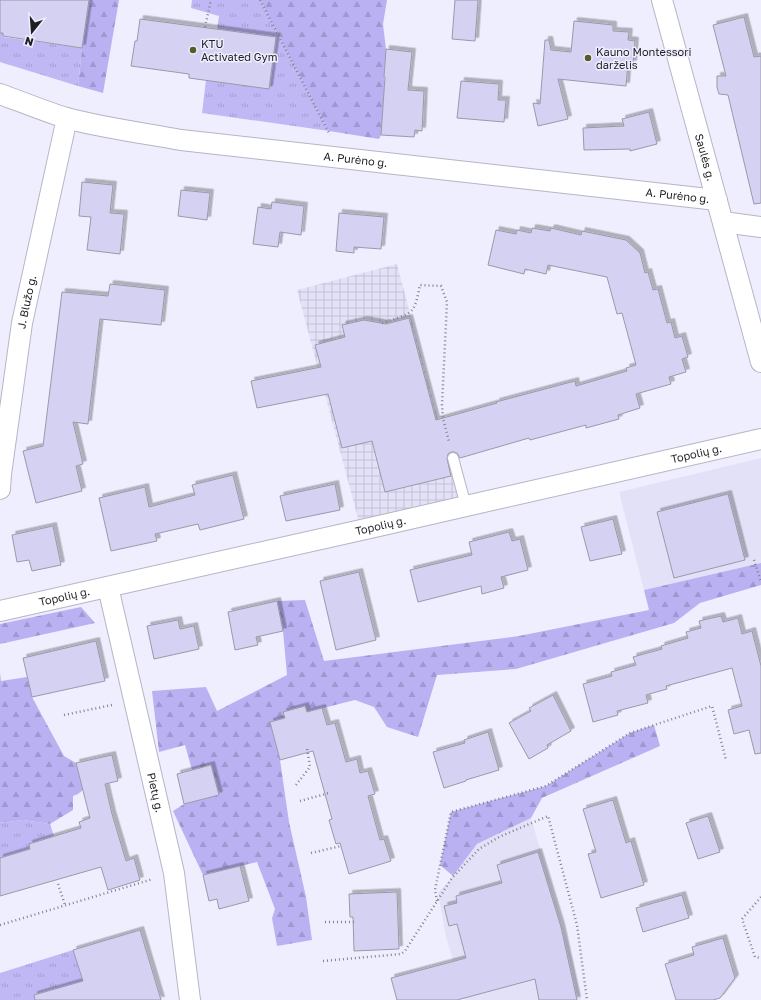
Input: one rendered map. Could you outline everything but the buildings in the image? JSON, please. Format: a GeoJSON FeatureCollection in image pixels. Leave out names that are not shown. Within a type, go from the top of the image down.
{"type":"FeatureCollection","features":[{"type":"Feature","properties":{"kind":"street","name":"Saulės g."},"geometry":{"type":"LineString","coordinates":[[662,0],[761,362]]}},
{"type":"Feature","properties":{"kind":"street","name":"A. Purėno g."},"geometry":{"type":"LineString","coordinates":[[0,94],[67,118],[181,140],[716,200]]}},
{"type":"Feature","properties":{"kind":"street","name":"J. Blužo g."},"geometry":{"type":"LineString","coordinates":[[0,489],[22,323],[67,118]]}},
{"type":"Feature","properties":{"kind":"street"},"geometry":{"type":"LineString","coordinates":[[723,222],[761,227]]}},
{"type":"Feature","properties":{"kind":"street","name":"Topolių g."},"geometry":{"type":"LineString","coordinates":[[0,610],[108,587],[761,439]]}},
{"type":"Feature","properties":{"kind":"street","name":"Pietų g."},"geometry":{"type":"LineString","coordinates":[[108,587],[174,873],[190,1000]]}},
{"type":"Feature","properties":{"kind":"lane"},"geometry":{"type":"LineString","coordinates":[[453,458],[466,506]]}},
{"type":"Feature","properties":{"kind":"path"},"geometry":{"type":"LineString","coordinates":[[205,27],[211,0]]}},
{"type":"Feature","properties":{"kind":"path"},"geometry":{"type":"LineString","coordinates":[[260,0],[343,158]]}},
{"type":"Feature","properties":{"kind":"path"},"geometry":{"type":"LineString","coordinates":[[382,323],[407,314],[412,310],[420,285],[441,286],[448,302],[442,405],[443,418],[453,458]]}},
{"type":"Feature","properties":{"kind":"path"},"geometry":{"type":"LineString","coordinates":[[754,560],[761,582]]}},
{"type":"Feature","properties":{"kind":"path"},"geometry":{"type":"LineString","coordinates":[[64,715],[134,699]]}},
{"type":"Feature","properties":{"kind":"path"},"geometry":{"type":"LineString","coordinates":[[437,901],[435,890],[451,812],[546,786],[630,733],[712,706],[726,760]]}},
{"type":"Feature","properties":{"kind":"path"},"geometry":{"type":"LineString","coordinates":[[296,785],[310,766],[307,748]]}},
{"type":"Feature","properties":{"kind":"path"},"geometry":{"type":"LineString","coordinates":[[300,801],[330,793]]}},
{"type":"Feature","properties":{"kind":"path"},"geometry":{"type":"LineString","coordinates":[[323,961],[401,954],[405,951],[454,876],[479,849],[499,837],[548,816],[577,925],[587,1000]]}},
{"type":"Feature","properties":{"kind":"path"},"geometry":{"type":"LineString","coordinates":[[311,853],[341,846]]}},
{"type":"Feature","properties":{"kind":"path"},"geometry":{"type":"LineString","coordinates":[[0,924],[174,873]]}},
{"type":"Feature","properties":{"kind":"path"},"geometry":{"type":"LineString","coordinates":[[58,884],[65,905]]}},
{"type":"Feature","properties":{"kind":"path"},"geometry":{"type":"LineString","coordinates":[[761,897],[742,919],[755,957],[761,958]]}},
{"type":"Feature","properties":{"kind":"path"},"geometry":{"type":"LineString","coordinates":[[325,922],[356,922]]}},
{"type":"Feature","properties":{"kind":"shaded area"},"geometry":{"type":"Polygon","coordinates":[[[397,264],[459,499],[359,522],[297,290],[397,264]]]}},
{"type":"Feature","properties":{"kind":"shaded area"},"geometry":{"type":"Polygon","coordinates":[[[761,458],[761,563],[644,590],[619,492],[761,458]]]}},
{"type":"Feature","properties":{"kind":"shaded area"},"geometry":{"type":"Polygon","coordinates":[[[531,818],[568,944],[581,1000],[465,1000],[446,937],[438,893],[477,844],[531,818]]]}},
{"type":"Feature","properties":{"kind":"green space"},"geometry":{"type":"Polygon","coordinates":[[[89,0],[119,0],[103,93],[78,86],[89,0]]]}},
{"type":"Feature","properties":{"kind":"green space"},"geometry":{"type":"Polygon","coordinates":[[[192,0],[260,0],[329,131],[202,113],[206,80],[269,88],[276,37],[217,29],[219,16],[191,8],[192,0]]]}},
{"type":"Feature","properties":{"kind":"green space"},"geometry":{"type":"Polygon","coordinates":[[[260,0],[387,0],[383,24],[386,49],[384,77],[385,88],[381,135],[379,139],[329,131],[260,0]]]}},
{"type":"Feature","properties":{"kind":"green space"},"geometry":{"type":"Polygon","coordinates":[[[0,33],[3,33],[3,37],[82,48],[78,86],[0,62],[0,33]]]}},
{"type":"Feature","properties":{"kind":"green space"},"geometry":{"type":"Polygon","coordinates":[[[761,563],[761,585],[700,603],[674,623],[516,669],[437,675],[418,737],[387,727],[374,707],[355,700],[307,712],[305,706],[283,712],[285,718],[270,722],[280,760],[289,822],[306,897],[312,940],[277,946],[272,918],[275,909],[257,862],[203,875],[173,811],[184,804],[219,795],[211,765],[192,770],[185,745],[159,752],[152,691],[206,687],[217,711],[287,675],[283,631],[277,601],[305,600],[324,661],[519,636],[649,610],[644,590],[761,563]]]}},
{"type":"Feature","properties":{"kind":"green space"},"geometry":{"type":"Polygon","coordinates":[[[81,607],[95,623],[0,644],[0,624],[81,607]]]}},
{"type":"Feature","properties":{"kind":"green space"},"geometry":{"type":"Polygon","coordinates":[[[0,673],[1,681],[27,677],[32,697],[64,756],[76,763],[83,790],[73,796],[73,810],[50,824],[23,820],[0,823],[0,673]]]}},
{"type":"Feature","properties":{"kind":"green space"},"geometry":{"type":"Polygon","coordinates":[[[654,725],[660,746],[542,798],[531,818],[477,844],[453,876],[440,865],[451,812],[546,786],[630,733],[654,725]]]}},
{"type":"Feature","properties":{"kind":"green space"},"geometry":{"type":"Polygon","coordinates":[[[23,820],[50,824],[54,836],[29,844],[30,849],[0,858],[0,823],[23,820]]]}},
{"type":"Feature","properties":{"kind":"green space"},"geometry":{"type":"Polygon","coordinates":[[[73,950],[84,985],[54,989],[34,995],[35,1000],[0,1000],[0,973],[73,950]]]}},
{"type":"Feature","properties":{"kind":"place","name":"KTU Activated Gym"},"geometry":{"type":"Point","coordinates":[193,50]}},
{"type":"Feature","properties":{"kind":"place","name":"Kauno Montessori darželis"},"geometry":{"type":"Point","coordinates":[588,58]}}]}
